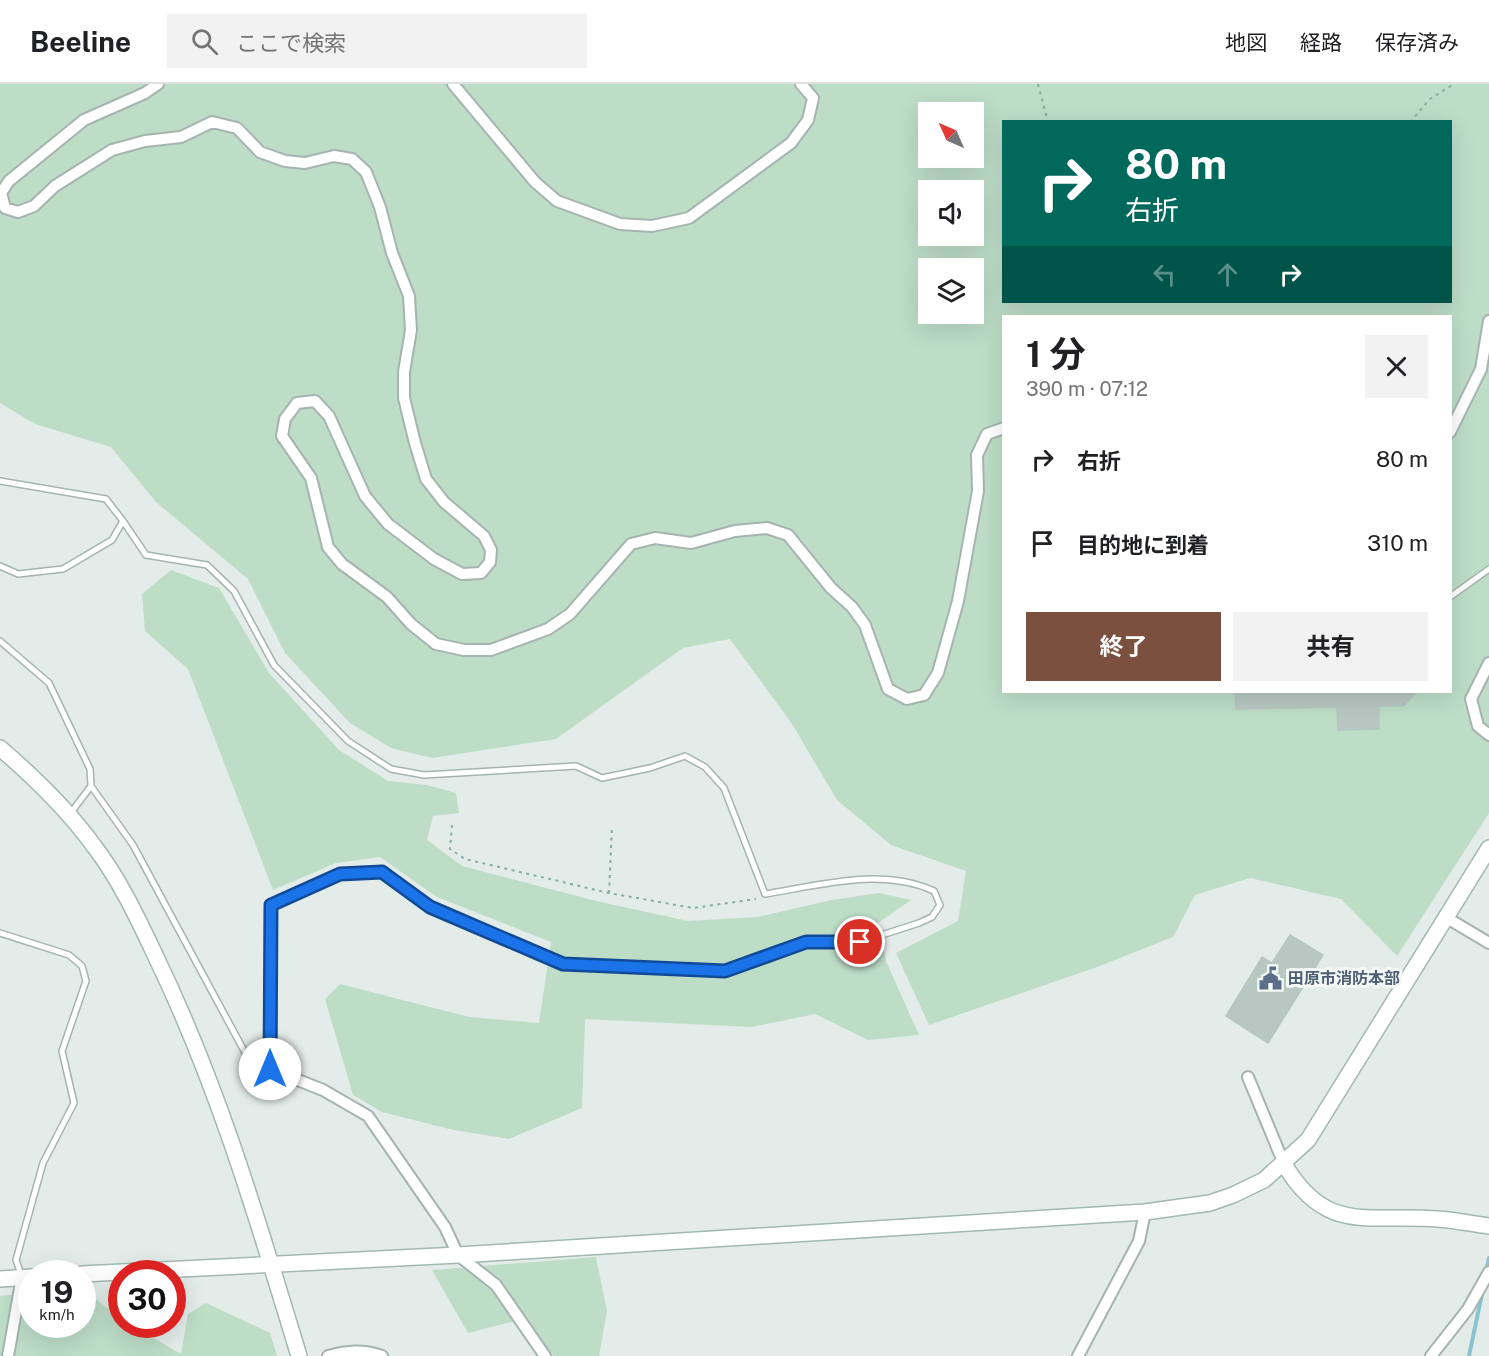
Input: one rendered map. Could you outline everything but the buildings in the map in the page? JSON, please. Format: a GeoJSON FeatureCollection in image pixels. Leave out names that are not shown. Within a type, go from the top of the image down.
{"type":"FeatureCollection","features":[{"type":"Feature","properties":{"kind":"street"},"geometry":{"type":"LineString","coordinates":[[158,84],[145,93],[84,120],[66,134],[9,181],[1,193],[5,208],[18,212],[34,206],[55,186],[112,150],[181,137],[212,122],[237,128],[260,152],[285,161],[305,163],[334,156],[352,159],[366,172],[381,207],[392,253],[409,296],[411,330],[404,372],[404,398],[426,479],[444,502],[483,536],[491,550],[490,562],[481,573],[462,574],[434,559],[388,524],[365,496],[329,416],[315,401],[297,403],[285,419],[282,436],[311,478],[328,547],[342,564],[380,591],[411,624],[436,644],[464,650],[491,650],[548,629],[570,615],[632,544],[655,538],[691,543],[735,531],[767,528],[788,535],[831,588],[852,607],[866,626],[888,689],[907,699],[924,695],[938,673],[958,601],[978,491],[977,455],[987,434],[1002,429]]}},
{"type":"Feature","properties":{"kind":"street"},"geometry":{"type":"LineString","coordinates":[[453,84],[528,174],[557,201],[620,224],[652,226],[689,218],[791,143],[808,120],[813,98],[801,84]]}},
{"type":"Feature","properties":{"kind":"street"},"geometry":{"type":"LineString","coordinates":[[1452,428],[1481,369],[1489,321]]}},
{"type":"Feature","properties":{"kind":"street"},"geometry":{"type":"LineString","coordinates":[[1489,663],[1471,699],[1478,726],[1489,735]]}},
{"type":"Feature","properties":{"kind":"street"},"geometry":{"type":"LineString","coordinates":[[0,748],[47,788],[96,847],[131,904],[201,1056],[271,1264],[298,1356]]}},
{"type":"Feature","properties":{"kind":"street"},"geometry":{"type":"LineString","coordinates":[[96,1273],[458,1255],[1145,1212],[1210,1203],[1264,1180],[1308,1140],[1489,848]]}},
{"type":"Feature","properties":{"kind":"street"},"geometry":{"type":"LineString","coordinates":[[271,905],[270,1069],[323,1090],[368,1116],[445,1227],[458,1255],[496,1285],[545,1356]]}},
{"type":"Feature","properties":{"kind":"street"},"geometry":{"type":"LineString","coordinates":[[1447,918],[1489,943]]}},
{"type":"Feature","properties":{"kind":"street"},"geometry":{"type":"LineString","coordinates":[[1248,1077],[1284,1164],[1304,1192],[1318,1205],[1339,1216],[1439,1219],[1489,1226]]}},
{"type":"Feature","properties":{"kind":"street"},"geometry":{"type":"LineString","coordinates":[[1078,1356],[1139,1241],[1145,1212]]}},
{"type":"Feature","properties":{"kind":"street"},"geometry":{"type":"LineString","coordinates":[[1431,1356],[1468,1309],[1489,1272]]}},
{"type":"Feature","properties":{"kind":"street"},"geometry":{"type":"LineString","coordinates":[[0,1279],[18,1278]]}},
{"type":"Feature","properties":{"kind":"street"},"geometry":{"type":"LineString","coordinates":[[8,1356],[18,1314]]}},
{"type":"Feature","properties":{"kind":"street"},"geometry":{"type":"LineString","coordinates":[[328,1356],[347,1351],[368,1351],[382,1356]]}},
{"type":"Feature","properties":{"kind":"lane"},"geometry":{"type":"LineString","coordinates":[[0,481],[106,499],[146,555],[207,565],[234,591],[274,665],[348,741],[390,769],[424,775],[576,766],[602,778],[650,768],[685,756],[705,767],[724,788],[765,894],[883,878],[913,882],[934,891],[940,905],[932,917],[860,942],[806,942],[725,971],[563,964],[430,907],[382,872],[340,874],[271,905]]}},
{"type":"Feature","properties":{"kind":"lane"},"geometry":{"type":"LineString","coordinates":[[0,566],[18,574],[63,569],[112,540],[123,521]]}},
{"type":"Feature","properties":{"kind":"lane"},"geometry":{"type":"LineString","coordinates":[[1452,596],[1489,569]]}},
{"type":"Feature","properties":{"kind":"lane"},"geometry":{"type":"LineString","coordinates":[[0,641],[49,683],[90,769],[91,786],[133,845],[249,1060],[270,1069]]}},
{"type":"Feature","properties":{"kind":"lane"},"geometry":{"type":"LineString","coordinates":[[69,815],[91,786]]}},
{"type":"Feature","properties":{"kind":"lane"},"geometry":{"type":"LineString","coordinates":[[0,933],[69,954],[82,966],[86,981],[62,1051],[74,1102],[44,1163],[16,1260],[18,1263]]}},
{"type":"Feature","properties":{"kind":"path"},"geometry":{"type":"LineString","coordinates":[[1038,84],[1047,120]]}},
{"type":"Feature","properties":{"kind":"path"},"geometry":{"type":"LineString","coordinates":[[1412,120],[1430,99],[1454,84]]}},
{"type":"Feature","properties":{"kind":"path"},"geometry":{"type":"LineString","coordinates":[[452,825],[450,849],[465,859],[609,893],[693,908],[752,901],[765,894]]}},
{"type":"Feature","properties":{"kind":"path"},"geometry":{"type":"LineString","coordinates":[[609,893],[612,827]]}},
{"type":"Feature","properties":{"kind":"green space"},"geometry":{"type":"Polygon","coordinates":[[[0,84],[1489,84],[1489,813],[1397,956],[1341,899],[1250,878],[1195,895],[1173,937],[1097,967],[929,1025],[896,953],[958,921],[966,871],[891,845],[837,800],[792,724],[730,639],[683,648],[556,739],[432,758],[391,748],[350,723],[285,653],[248,579],[156,502],[111,447],[35,424],[0,403],[0,84]]]}},
{"type":"Feature","properties":{"kind":"green space"},"geometry":{"type":"Polygon","coordinates":[[[171,570],[219,588],[269,673],[339,750],[388,781],[427,785],[456,793],[459,813],[433,816],[427,840],[462,866],[596,901],[688,921],[758,917],[832,900],[879,893],[911,900],[878,923],[886,961],[919,1035],[868,1040],[815,1014],[752,1027],[585,1019],[582,1108],[509,1139],[449,1129],[382,1112],[353,1095],[325,999],[340,984],[469,1017],[539,1023],[551,942],[437,897],[380,857],[336,863],[273,890],[188,669],[145,631],[142,594],[171,570]]]}},
{"type":"Feature","properties":{"kind":"green space"},"geometry":{"type":"Polygon","coordinates":[[[596,1257],[607,1311],[599,1356],[553,1356],[527,1318],[468,1333],[432,1270],[596,1257]]]}},
{"type":"Feature","properties":{"kind":"green space"},"geometry":{"type":"Polygon","coordinates":[[[18,1294],[18,1338],[96,1338],[96,1299],[108,1309],[108,1338],[153,1338],[181,1354],[184,1338],[186,1338],[188,1314],[206,1303],[270,1333],[277,1356],[0,1356],[0,1296],[18,1294]]]}},
{"type":"Feature","properties":{"kind":"waterway"},"geometry":{"type":"LineString","coordinates":[[1486,1272],[1489,1258]]}},
{"type":"Feature","properties":{"kind":"waterway"},"geometry":{"type":"LineString","coordinates":[[1469,1356],[1482,1294]]}},
{"type":"Feature","properties":{"kind":"place","name":"田原市消防本部"},"geometry":{"type":"Point","coordinates":[1270,978]}},
{"type":"Feature","properties":{"kind":"route"},"geometry":{"type":"LineString","coordinates":[[270,1069],[271,905],[340,874],[382,872],[430,907],[563,964],[725,971],[806,942],[860,942]]}}]}
